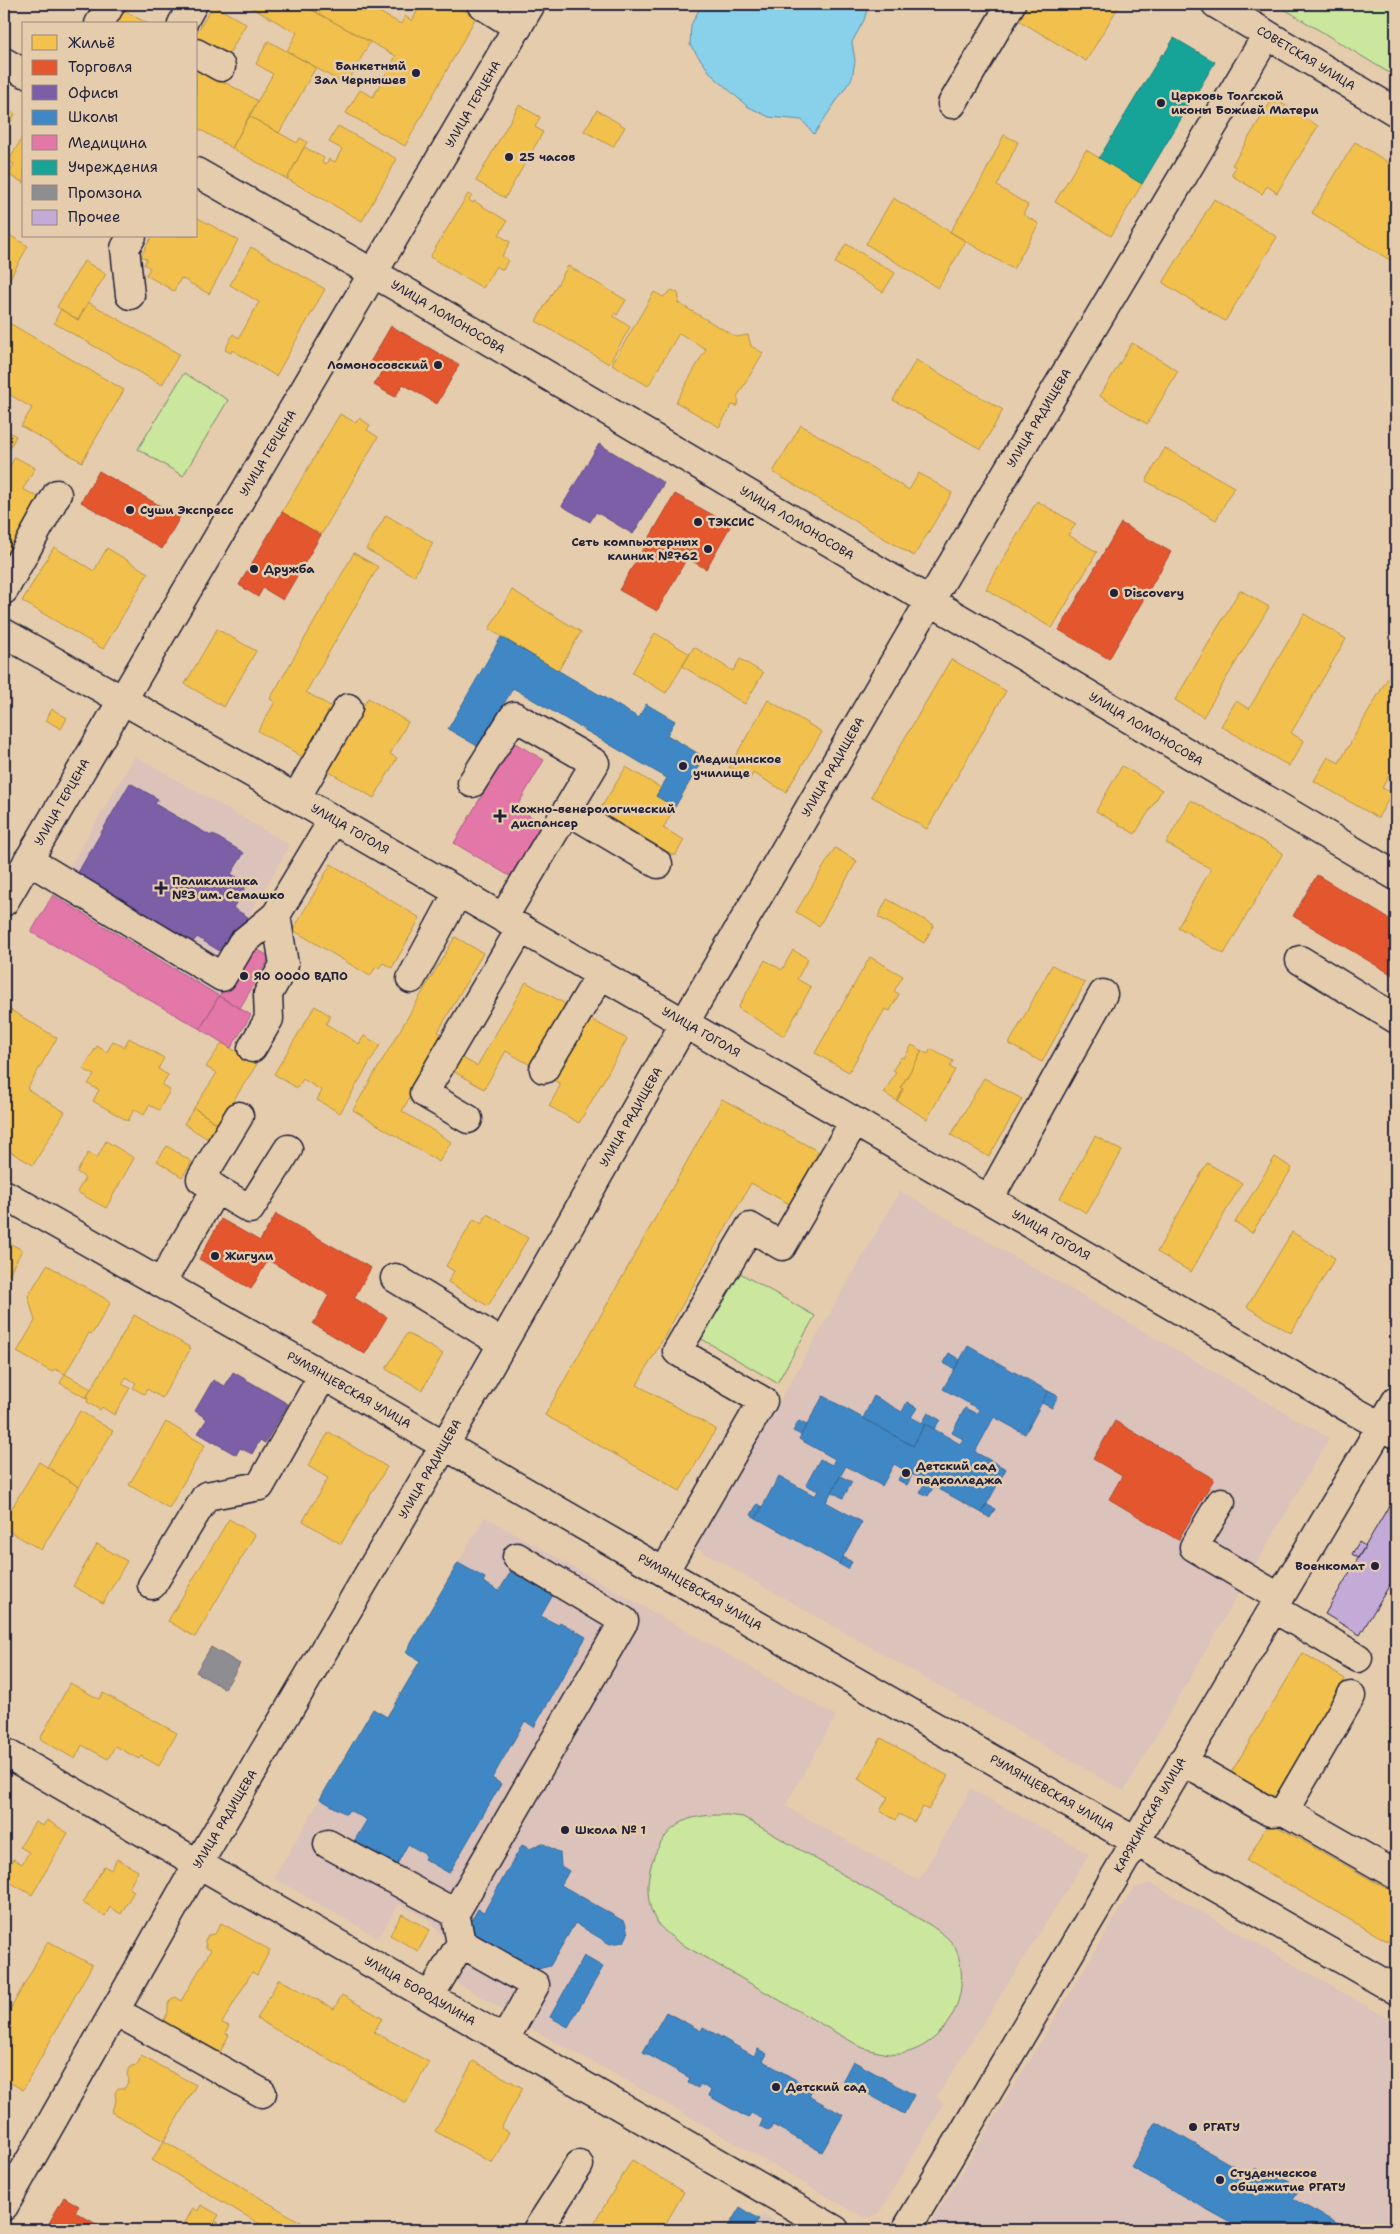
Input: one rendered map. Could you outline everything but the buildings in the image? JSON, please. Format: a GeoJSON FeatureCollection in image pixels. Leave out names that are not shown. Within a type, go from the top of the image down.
{"type":"FeatureCollection","features":[{"type":"Feature","properties":{"kind":"street"},"geometry":{"type":"LineString","coordinates":[[101,22],[111,4]]}},
{"type":"Feature","properties":{"kind":"street"},"geometry":{"type":"LineString","coordinates":[[183,22],[193,4]]}},
{"type":"Feature","properties":{"kind":"street"},"geometry":{"type":"LineString","coordinates":[[480,4],[525,15]]}},
{"type":"Feature","properties":{"kind":"street"},"geometry":{"type":"LineString","coordinates":[[952,104],[1011,4]]}},
{"type":"Feature","properties":{"kind":"street","name":"СОВЕТСКАЯ УЛИЦА"},"geometry":{"type":"LineString","coordinates":[[1216,4],[1396,112]]}},
{"type":"Feature","properties":{"kind":"street","name":"УЛИЦА ГЕРЦЕНА"},"geometry":{"type":"LineString","coordinates":[[4,902],[525,15]]}},
{"type":"Feature","properties":{"kind":"street","name":"УЛИЦА РАДИЩЕВА"},"geometry":{"type":"LineString","coordinates":[[4,2206],[198,1864],[444,1445],[685,1022],[930,601],[1267,35]]}},
{"type":"Feature","properties":{"kind":"street"},"geometry":{"type":"LineString","coordinates":[[198,54],[221,67]]}},
{"type":"Feature","properties":{"kind":"street"},"geometry":{"type":"LineString","coordinates":[[4,62],[22,73]]}},
{"type":"Feature","properties":{"kind":"street","name":"УЛИЦА ЛОМОНОСОВА"},"geometry":{"type":"LineString","coordinates":[[198,173],[374,274],[1396,876]]}},
{"type":"Feature","properties":{"kind":"street"},"geometry":{"type":"LineString","coordinates":[[130,295],[125,248],[131,238]]}},
{"type":"Feature","properties":{"kind":"street"},"geometry":{"type":"LineString","coordinates":[[4,590],[57,494]]}},
{"type":"Feature","properties":{"kind":"street","name":"УЛИЦА ГОГОЛЯ"},"geometry":{"type":"LineString","coordinates":[[4,632],[685,1022],[854,1122],[1389,1430]]}},
{"type":"Feature","properties":{"kind":"street"},"geometry":{"type":"LineString","coordinates":[[296,798],[348,708]]}},
{"type":"Feature","properties":{"kind":"street"},"geometry":{"type":"LineString","coordinates":[[468,1119],[424,1093],[512,923],[567,810],[595,763],[514,716],[472,783]]}},
{"type":"Feature","properties":{"kind":"street"},"geometry":{"type":"LineString","coordinates":[[567,810],[658,864]]}},
{"type":"Feature","properties":{"kind":"street"},"geometry":{"type":"LineString","coordinates":[[28,860],[222,977],[242,943],[276,915],[333,820]]}},
{"type":"Feature","properties":{"kind":"street"},"geometry":{"type":"LineString","coordinates":[[410,979],[458,892]]}},
{"type":"Feature","properties":{"kind":"street"},"geometry":{"type":"LineString","coordinates":[[252,1048],[269,1019],[268,994],[284,965],[276,915]]}},
{"type":"Feature","properties":{"kind":"street"},"geometry":{"type":"LineString","coordinates":[[1300,960],[1396,1019]]}},
{"type":"Feature","properties":{"kind":"street"},"geometry":{"type":"LineString","coordinates":[[544,1068],[601,974]]}},
{"type":"Feature","properties":{"kind":"street"},"geometry":{"type":"LineString","coordinates":[[989,1199],[1103,994]]}},
{"type":"Feature","properties":{"kind":"street"},"geometry":{"type":"LineString","coordinates":[[239,1116],[201,1179],[250,1209],[288,1149]]}},
{"type":"Feature","properties":{"kind":"street"},"geometry":{"type":"LineString","coordinates":[[664,1572],[762,1401],[677,1351],[750,1227],[782,1246],[854,1122]]}},
{"type":"Feature","properties":{"kind":"street"},"geometry":{"type":"LineString","coordinates":[[160,1283],[216,1189]]}},
{"type":"Feature","properties":{"kind":"street","name":"РУМЯНЦЕВСКАЯ УЛИЦА"},"geometry":{"type":"LineString","coordinates":[[4,1194],[1396,1990]]}},
{"type":"Feature","properties":{"kind":"street"},"geometry":{"type":"LineString","coordinates":[[395,1278],[502,1343]]}},
{"type":"Feature","properties":{"kind":"street"},"geometry":{"type":"LineString","coordinates":[[152,1584],[206,1496],[260,1486],[323,1375]]}},
{"type":"Feature","properties":{"kind":"street","name":"КАРЯКИНСКАЯ УЛИЦА"},"geometry":{"type":"LineString","coordinates":[[906,2230],[1276,1603],[1389,1430],[1396,1401]]}},
{"type":"Feature","properties":{"kind":"street"},"geometry":{"type":"LineString","coordinates":[[1221,1502],[1194,1548],[1358,1658]]}},
{"type":"Feature","properties":{"kind":"street"},"geometry":{"type":"LineString","coordinates":[[430,1996],[461,1943],[455,1913],[624,1621],[517,1557]]}},
{"type":"Feature","properties":{"kind":"street"},"geometry":{"type":"LineString","coordinates":[[1284,1811],[1351,1696]]}},
{"type":"Feature","properties":{"kind":"street","name":"УЛИЦА БОРОДУЛИНА"},"geometry":{"type":"LineString","coordinates":[[4,1752],[835,2230]]}},
{"type":"Feature","properties":{"kind":"street"},"geometry":{"type":"LineString","coordinates":[[1182,1762],[1270,1812],[1284,1811],[1396,1875]]}},
{"type":"Feature","properties":{"kind":"street"},"geometry":{"type":"LineString","coordinates":[[328,1844],[455,1913]]}},
{"type":"Feature","properties":{"kind":"street"},"geometry":{"type":"LineString","coordinates":[[461,1943],[535,1985],[505,2039]]}},
{"type":"Feature","properties":{"kind":"street"},"geometry":{"type":"LineString","coordinates":[[115,2011],[262,2093]]}},
{"type":"Feature","properties":{"kind":"street"},"geometry":{"type":"LineString","coordinates":[[537,2230],[579,2165]]}},
{"type":"Feature","properties":{"kind":"shaded area","name":"Поликлиника №3 им. Семашко"},"geometry":{"type":"Polygon","coordinates":[[[135,756],[290,845],[249,916],[262,925],[200,1029],[31,932],[135,756]]]}},
{"type":"Feature","properties":{"kind":"shaded area","name":"Детский сад педколледжа"},"geometry":{"type":"Polygon","coordinates":[[[900,1191],[1329,1438],[1124,1791],[696,1548],[900,1191]]]}},
{"type":"Feature","properties":{"kind":"shaded area","name":"Школа № 1"},"geometry":{"type":"Polygon","coordinates":[[[485,1517],[836,1716],[785,1806],[919,1881],[971,1789],[1089,1854],[936,2098],[944,2103],[878,2215],[865,2218],[617,2075],[527,2027],[517,2017],[435,1970],[445,1946],[442,1936],[428,1919],[399,1904],[378,1938],[274,1878],[373,1709],[387,1717],[420,1661],[406,1652],[485,1517]]]}},
{"type":"Feature","properties":{"kind":"shaded area","name":"РГАТУ"},"geometry":{"type":"Polygon","coordinates":[[[1151,1883],[1396,2023],[1396,2230],[927,2230],[1133,1888],[1151,1883]]]}},
{"type":"Feature","properties":{"kind":"shaded area"},"geometry":{"type":"Polygon","coordinates":[[[764,2215],[790,2230],[752,2230],[764,2215]]]}},
{"type":"Feature","properties":{"kind":"green space"},"geometry":{"type":"Polygon","coordinates":[[[1276,4],[1396,4],[1396,77],[1276,4]]]}},
{"type":"Feature","properties":{"kind":"green space"},"geometry":{"type":"Polygon","coordinates":[[[184,373],[228,400],[183,476],[138,449],[184,373]]]}},
{"type":"Feature","properties":{"kind":"green space"},"geometry":{"type":"Polygon","coordinates":[[[738,1272],[815,1316],[777,1383],[700,1338],[738,1272]]]}},
{"type":"Feature","properties":{"kind":"green space"},"geometry":{"type":"Polygon","coordinates":[[[727,1815],[743,1817],[930,1925],[949,1940],[957,1952],[961,1968],[961,1984],[953,2014],[933,2038],[920,2047],[900,2054],[884,2053],[863,2048],[678,1942],[661,1927],[650,1908],[648,1893],[652,1862],[658,1848],[676,1826],[689,1819],[703,1816],[727,1815]]]}},
{"type":"Feature","properties":{"kind":"water"},"geometry":{"type":"Polygon","coordinates":[[[702,4],[869,4],[864,20],[852,42],[855,61],[852,78],[814,134],[802,120],[769,117],[747,106],[712,75],[690,45],[691,25],[702,4]]]}},
{"type":"Feature","properties":{"kind":"place","name":"Банкетный Зал Чернышев"},"geometry":{"type":"Point","coordinates":[416,73]}},
{"type":"Feature","properties":{"kind":"place","name":"Церковь Толгской иконы Божией Матери"},"geometry":{"type":"Point","coordinates":[1161,103]}},
{"type":"Feature","properties":{"kind":"place","name":"25 часов"},"geometry":{"type":"Point","coordinates":[509,157]}},
{"type":"Feature","properties":{"kind":"place","name":"Ломоносовский"},"geometry":{"type":"Point","coordinates":[438,365]}},
{"type":"Feature","properties":{"kind":"place","name":"Суши Экспресс"},"geometry":{"type":"Point","coordinates":[130,510]}},
{"type":"Feature","properties":{"kind":"place","name":"ТЭКСИС"},"geometry":{"type":"Point","coordinates":[698,522]}},
{"type":"Feature","properties":{"kind":"place","name":"Сеть компьютерных клиник №762"},"geometry":{"type":"Point","coordinates":[708,549]}},
{"type":"Feature","properties":{"kind":"place","name":"Дружба"},"geometry":{"type":"Point","coordinates":[254,569]}},
{"type":"Feature","properties":{"kind":"place","name":"Discovery"},"geometry":{"type":"Point","coordinates":[1114,593]}},
{"type":"Feature","properties":{"kind":"place","name":"Медицинское училище"},"geometry":{"type":"Point","coordinates":[683,766]}},
{"type":"Feature","properties":{"kind":"place","name":"Кожно-венерологический диспансер"},"geometry":{"type":"Point","coordinates":[500,816]}},
{"type":"Feature","properties":{"kind":"place","name":"Поликлиника №3 им. Семашко"},"geometry":{"type":"Point","coordinates":[161,888]}},
{"type":"Feature","properties":{"kind":"place","name":"ЯО ОООО ВДПО"},"geometry":{"type":"Point","coordinates":[244,976]}},
{"type":"Feature","properties":{"kind":"place","name":"Жигули"},"geometry":{"type":"Point","coordinates":[215,1256]}},
{"type":"Feature","properties":{"kind":"place","name":"Детский сад педколледжа"},"geometry":{"type":"Point","coordinates":[906,1473]}},
{"type":"Feature","properties":{"kind":"place","name":"Военкомат"},"geometry":{"type":"Point","coordinates":[1375,1566]}},
{"type":"Feature","properties":{"kind":"place","name":"Школа № 1"},"geometry":{"type":"Point","coordinates":[565,1830]}},
{"type":"Feature","properties":{"kind":"place","name":"Детский сад"},"geometry":{"type":"Point","coordinates":[776,2087]}},
{"type":"Feature","properties":{"kind":"place","name":"РГАТУ"},"geometry":{"type":"Point","coordinates":[1193,2127]}},
{"type":"Feature","properties":{"kind":"place","name":"Студенческое общежитие РГАТУ"},"geometry":{"type":"Point","coordinates":[1220,2180]}}]}
